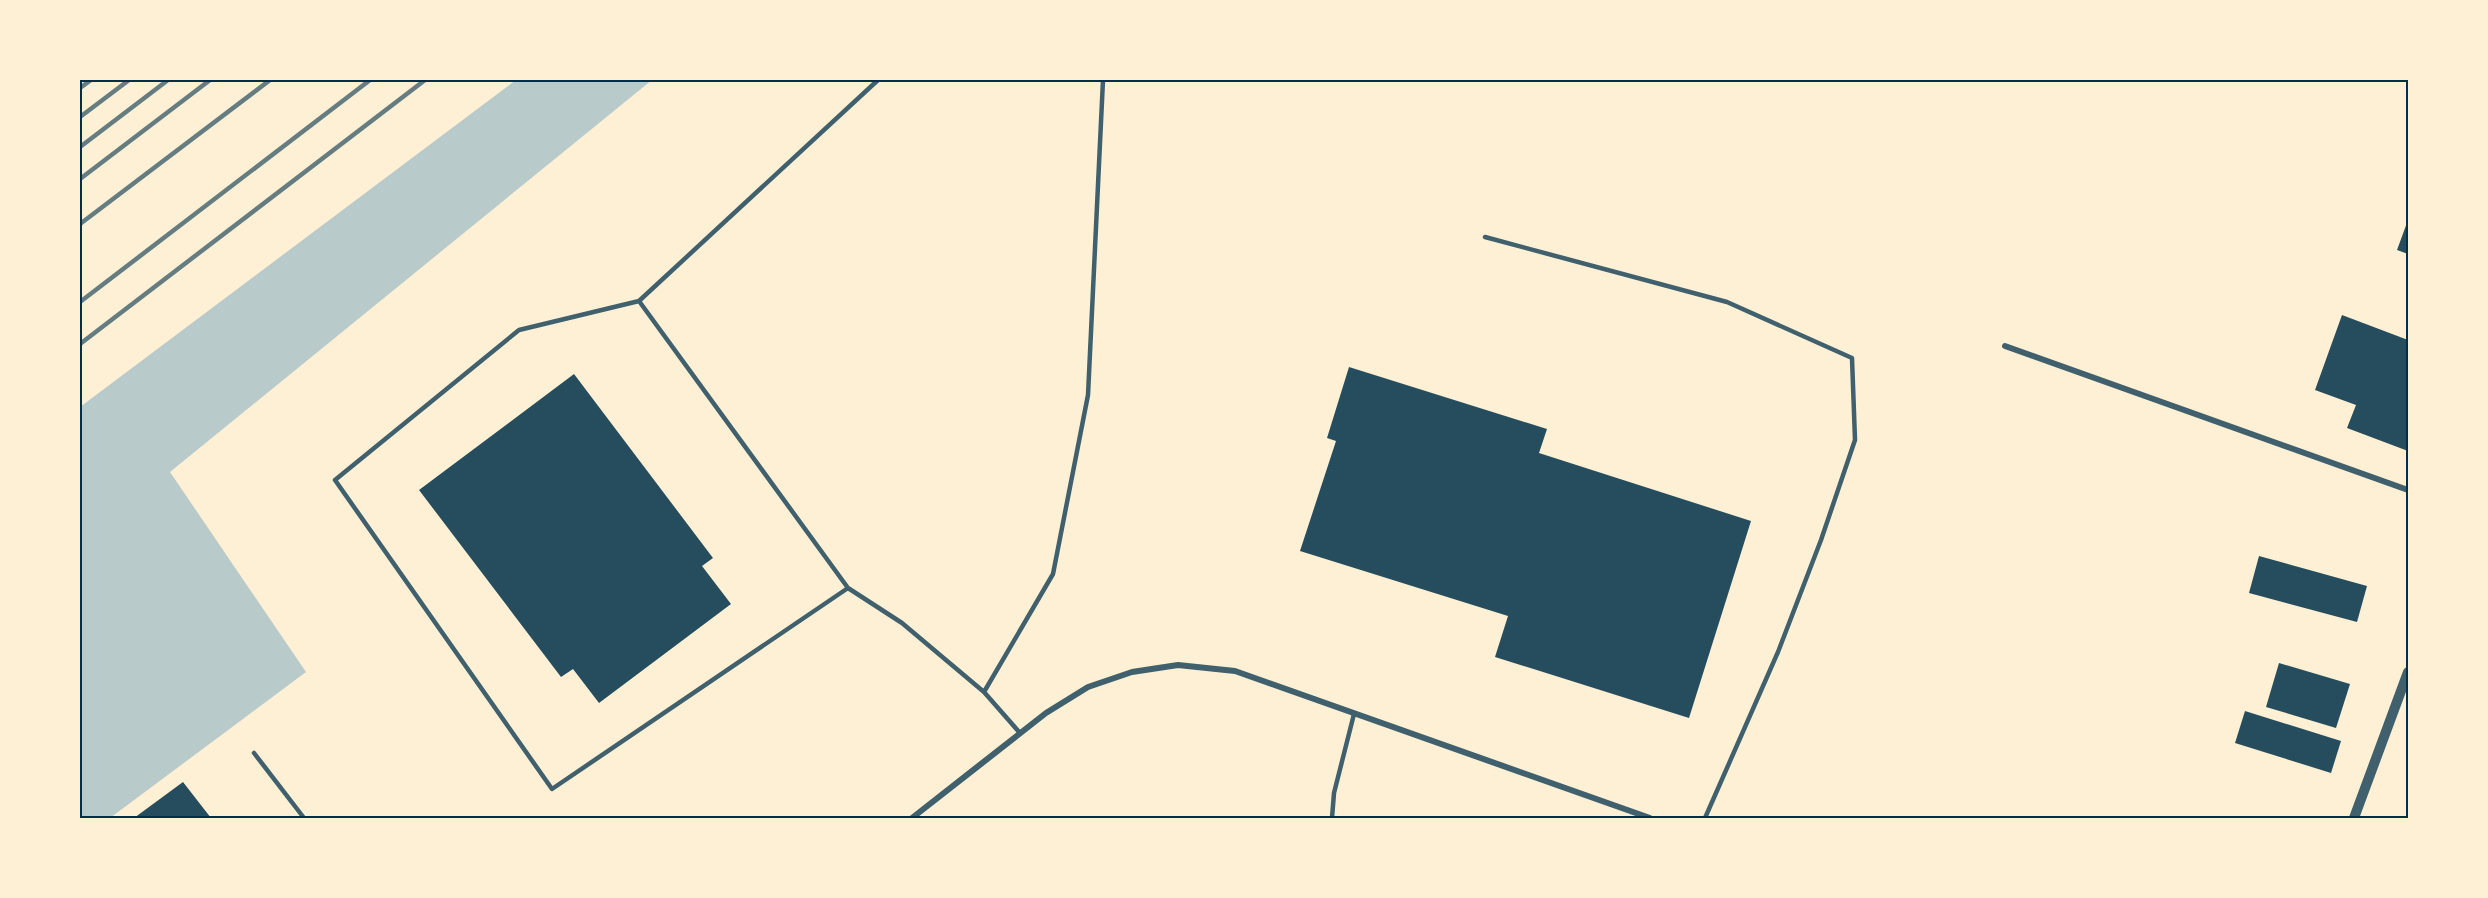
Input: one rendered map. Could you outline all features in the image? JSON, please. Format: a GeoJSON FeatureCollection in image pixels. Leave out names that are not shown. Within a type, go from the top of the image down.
{"type":"FeatureCollection","features":[{"type":"Feature","properties":{"kind":"street"},"geometry":{"type":"LineString","coordinates":[[2005,346],[2409,490]]}},
{"type":"Feature","properties":{"kind":"street"},"geometry":{"type":"LineString","coordinates":[[912,819],[1046,713],[1088,687],[1132,672],[1178,665],[1235,671],[1650,819]]}},
{"type":"Feature","properties":{"kind":"street"},"geometry":{"type":"LineString","coordinates":[[2354,819],[2409,672]]}},
{"type":"Feature","properties":{"kind":"lane"},"geometry":{"type":"LineString","coordinates":[[848,588],[552,789],[335,480],[519,330],[639,301],[878,80]]}},
{"type":"Feature","properties":{"kind":"lane"},"geometry":{"type":"LineString","coordinates":[[984,692],[1053,574],[1088,395],[1103,80]]}},
{"type":"Feature","properties":{"kind":"lane"},"geometry":{"type":"LineString","coordinates":[[1485,237],[1727,302],[1852,358],[1855,440],[1821,540],[1778,652],[1704,819]]}},
{"type":"Feature","properties":{"kind":"lane"},"geometry":{"type":"LineString","coordinates":[[639,301],[848,588],[902,623],[984,692],[1020,733]]}},
{"type":"Feature","properties":{"kind":"lane"},"geometry":{"type":"LineString","coordinates":[[1332,819],[1334,793],[1354,714]]}},
{"type":"Feature","properties":{"kind":"lane"},"geometry":{"type":"LineString","coordinates":[[254,753],[304,819]]}},
{"type":"Feature","properties":{"kind":"shaded area"},"geometry":{"type":"Polygon","coordinates":[[[516,80],[652,80],[170,472],[306,672],[110,818],[80,818],[80,407],[516,80]]]}},
{"type":"Feature","properties":{"kind":"building"},"geometry":{"type":"Polygon","coordinates":[[[2408,220],[2408,254],[2397,250],[2408,220]]]}},
{"type":"Feature","properties":{"kind":"building"},"geometry":{"type":"Polygon","coordinates":[[[2342,315],[2408,340],[2408,451],[2347,428],[2356,405],[2315,390],[2342,315]]]}},
{"type":"Feature","properties":{"kind":"building"},"geometry":{"type":"Polygon","coordinates":[[[1349,367],[1547,429],[1539,453],[1751,521],[1689,718],[1495,657],[1508,616],[1300,551],[1336,441],[1327,438],[1349,367]]]}},
{"type":"Feature","properties":{"kind":"building"},"geometry":{"type":"Polygon","coordinates":[[[574,374],[713,558],[702,566],[731,604],[599,703],[573,669],[561,677],[419,490],[574,374]]]}},
{"type":"Feature","properties":{"kind":"building"},"geometry":{"type":"Polygon","coordinates":[[[2259,556],[2367,586],[2357,622],[2249,593],[2259,556]]]}},
{"type":"Feature","properties":{"kind":"building"},"geometry":{"type":"Polygon","coordinates":[[[2279,663],[2350,684],[2336,728],[2266,707],[2279,663]]]}},
{"type":"Feature","properties":{"kind":"building"},"geometry":{"type":"Polygon","coordinates":[[[2245,711],[2341,741],[2331,773],[2235,743],[2245,711]]]}},
{"type":"Feature","properties":{"kind":"building"},"geometry":{"type":"Polygon","coordinates":[[[183,782],[211,818],[134,818],[183,782]]]}},
{"type":"Feature","properties":{"kind":"railway"},"geometry":{"type":"LineString","coordinates":[[80,88],[91,80]]}},
{"type":"Feature","properties":{"kind":"railway"},"geometry":{"type":"LineString","coordinates":[[80,117],[129,80]]}},
{"type":"Feature","properties":{"kind":"railway"},"geometry":{"type":"LineString","coordinates":[[80,147],[168,80]]}},
{"type":"Feature","properties":{"kind":"railway"},"geometry":{"type":"LineString","coordinates":[[80,179],[210,80]]}},
{"type":"Feature","properties":{"kind":"railway"},"geometry":{"type":"LineString","coordinates":[[80,224],[270,80]]}},
{"type":"Feature","properties":{"kind":"railway"},"geometry":{"type":"LineString","coordinates":[[80,302],[370,80]]}},
{"type":"Feature","properties":{"kind":"railway"},"geometry":{"type":"LineString","coordinates":[[80,344],[425,80]]}}]}
